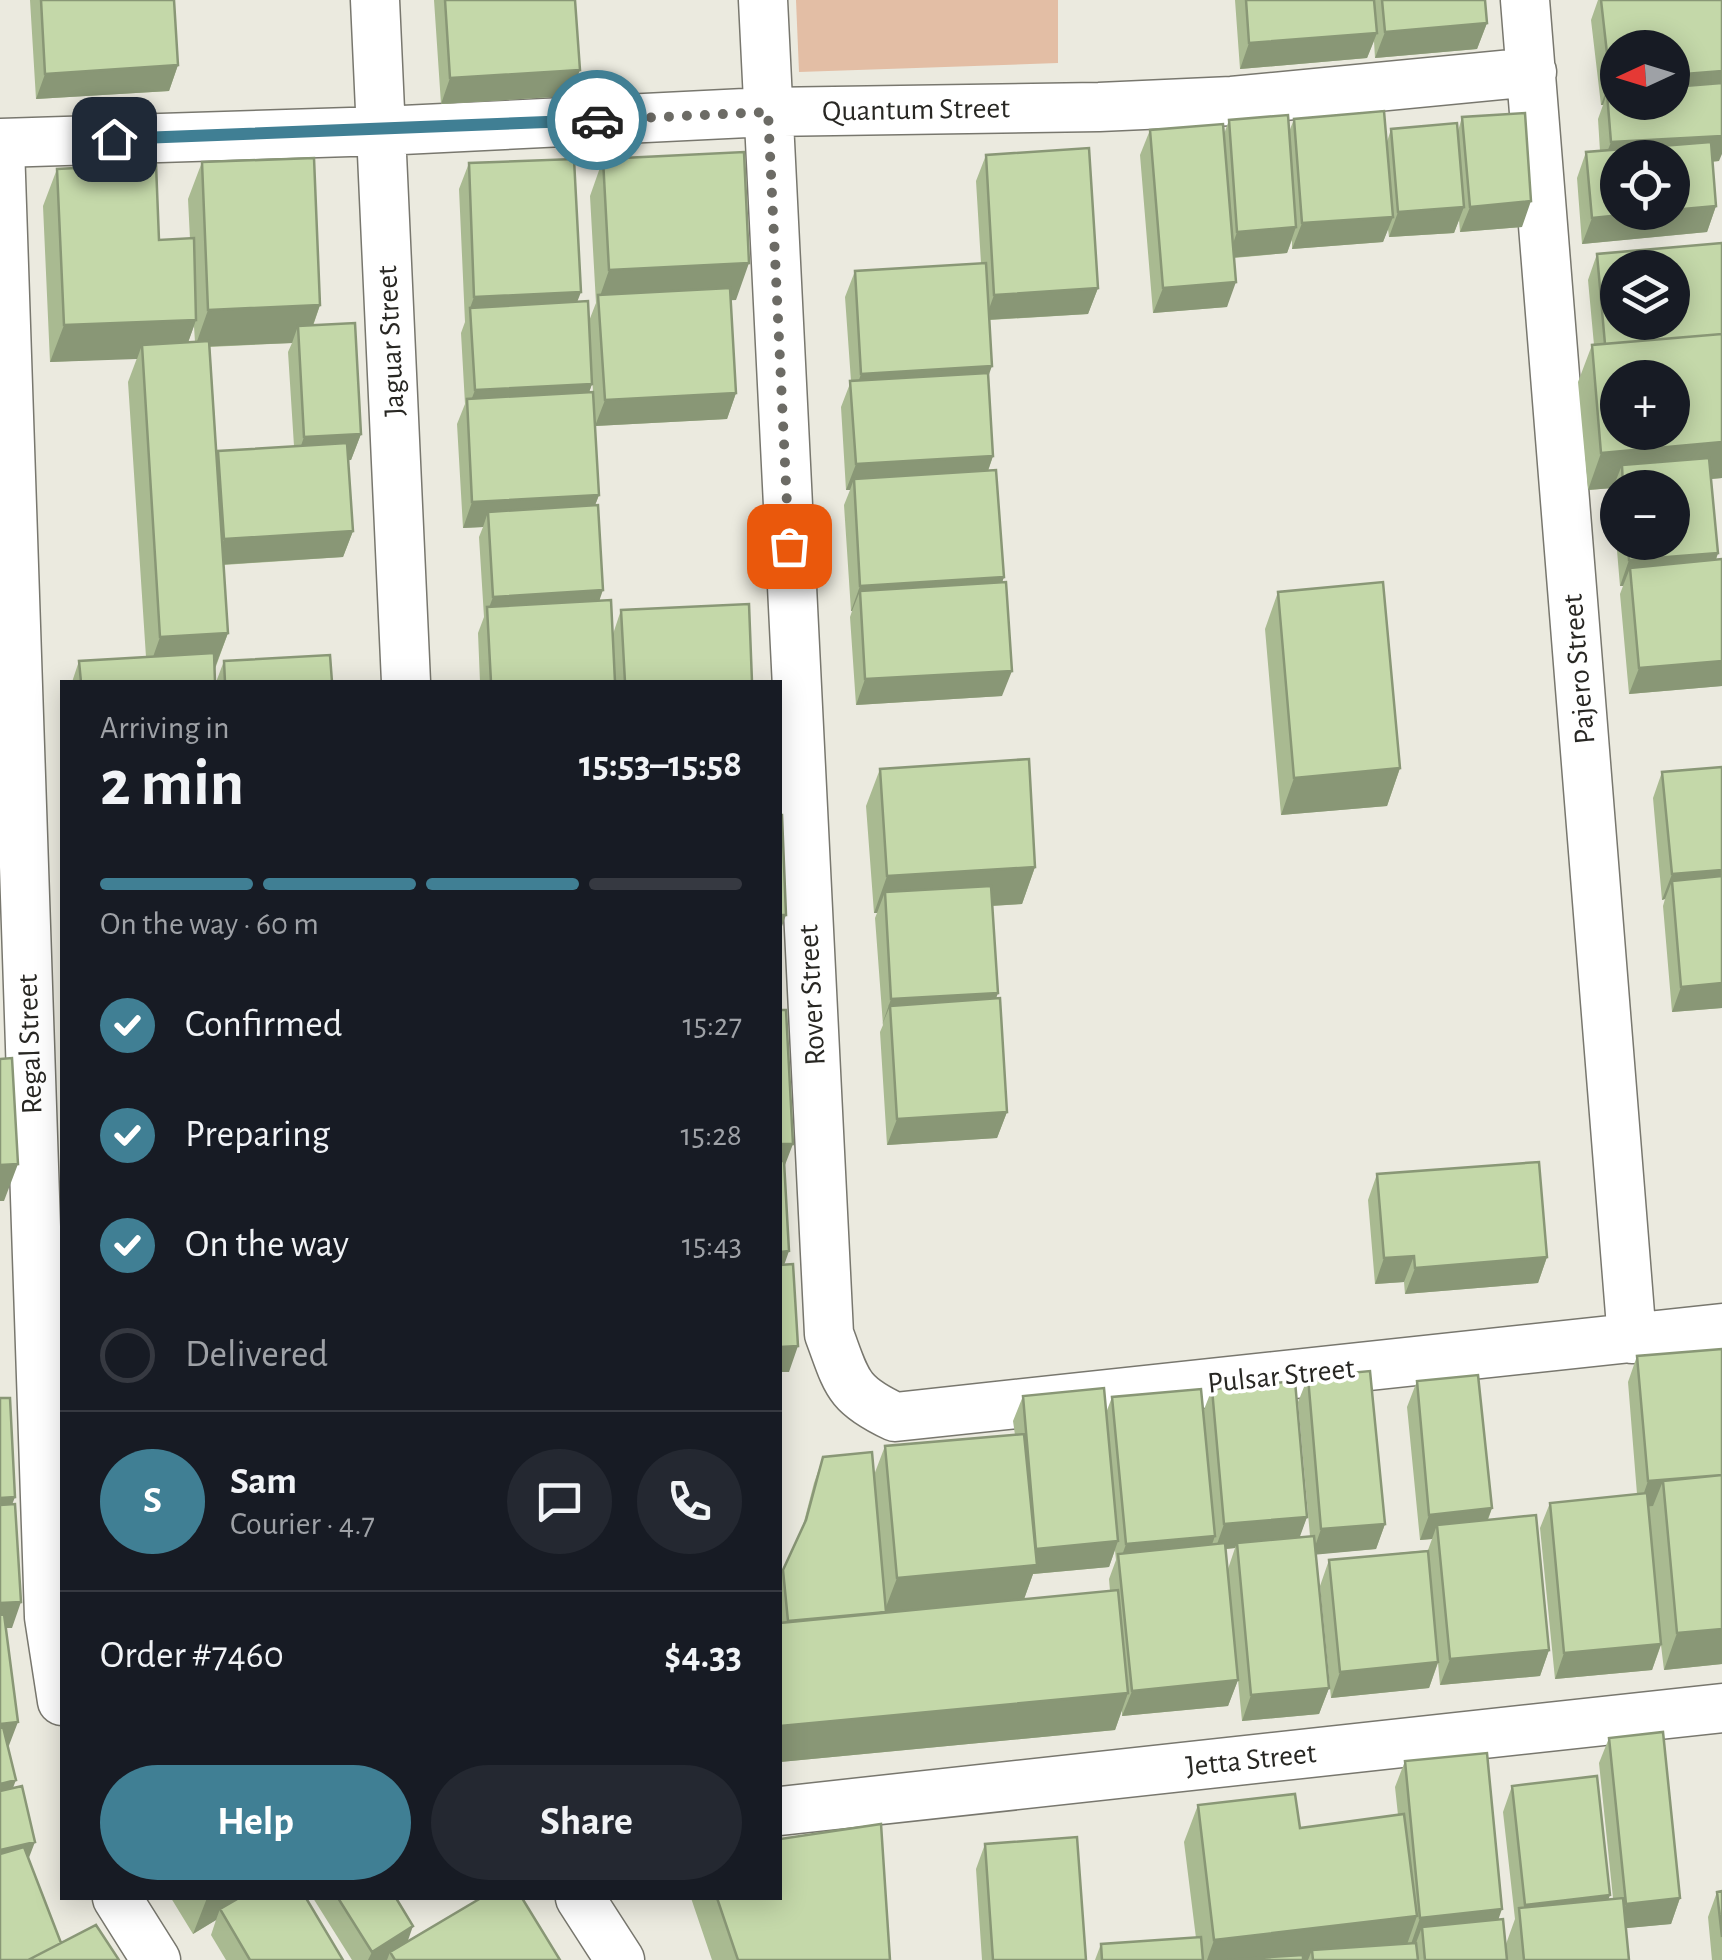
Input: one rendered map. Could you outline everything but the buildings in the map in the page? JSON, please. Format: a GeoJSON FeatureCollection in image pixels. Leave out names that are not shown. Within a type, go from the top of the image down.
{"type":"FeatureCollection","features":[{"type":"Feature","properties":{"kind":"street","name":"Jaguar Street"},"geometry":{"type":"LineString","coordinates":[[375,0],[406,680]]}},
{"type":"Feature","properties":{"kind":"street","name":"Rover Street"},"geometry":{"type":"LineString","coordinates":[[763,0],[829,1334],[849,1388]]}},
{"type":"Feature","properties":{"kind":"street","name":"Pajero Street"},"geometry":{"type":"LineString","coordinates":[[1526,0],[1632,1338]]}},
{"type":"Feature","properties":{"kind":"street","name":"Quantum Street"},"geometry":{"type":"LineString","coordinates":[[0,144],[768,112],[1194,103],[1532,72]]}},
{"type":"Feature","properties":{"kind":"street","name":"Regal Street"},"geometry":{"type":"LineString","coordinates":[[0,144],[49,1618],[60,1688]]}},
{"type":"Feature","properties":{"kind":"street","name":"Pulsar Street"},"geometry":{"type":"LineString","coordinates":[[849,1388],[868,1404],[894,1416],[1722,1328]]}},
{"type":"Feature","properties":{"kind":"street","name":"Jetta Street"},"geometry":{"type":"LineString","coordinates":[[782,1811],[1722,1708]]}},
{"type":"Feature","properties":{"kind":"street"},"geometry":{"type":"LineString","coordinates":[[118,1900],[156,1960]]}},
{"type":"Feature","properties":{"kind":"street"},"geometry":{"type":"LineString","coordinates":[[581,1900],[620,1960]]}},
{"type":"Feature","properties":{"kind":"shaded area"},"geometry":{"type":"Polygon","coordinates":[[[796,0],[1058,0],[1058,63],[799,72],[796,0]]]}},
{"type":"Feature","properties":{"kind":"way so far"},"geometry":{"type":"LineString","coordinates":[[597,120],[768,112],[789,546]]}},
{"type":"Feature","properties":{"kind":"route"},"geometry":{"type":"LineString","coordinates":[[114,139],[597,120]]}}]}
